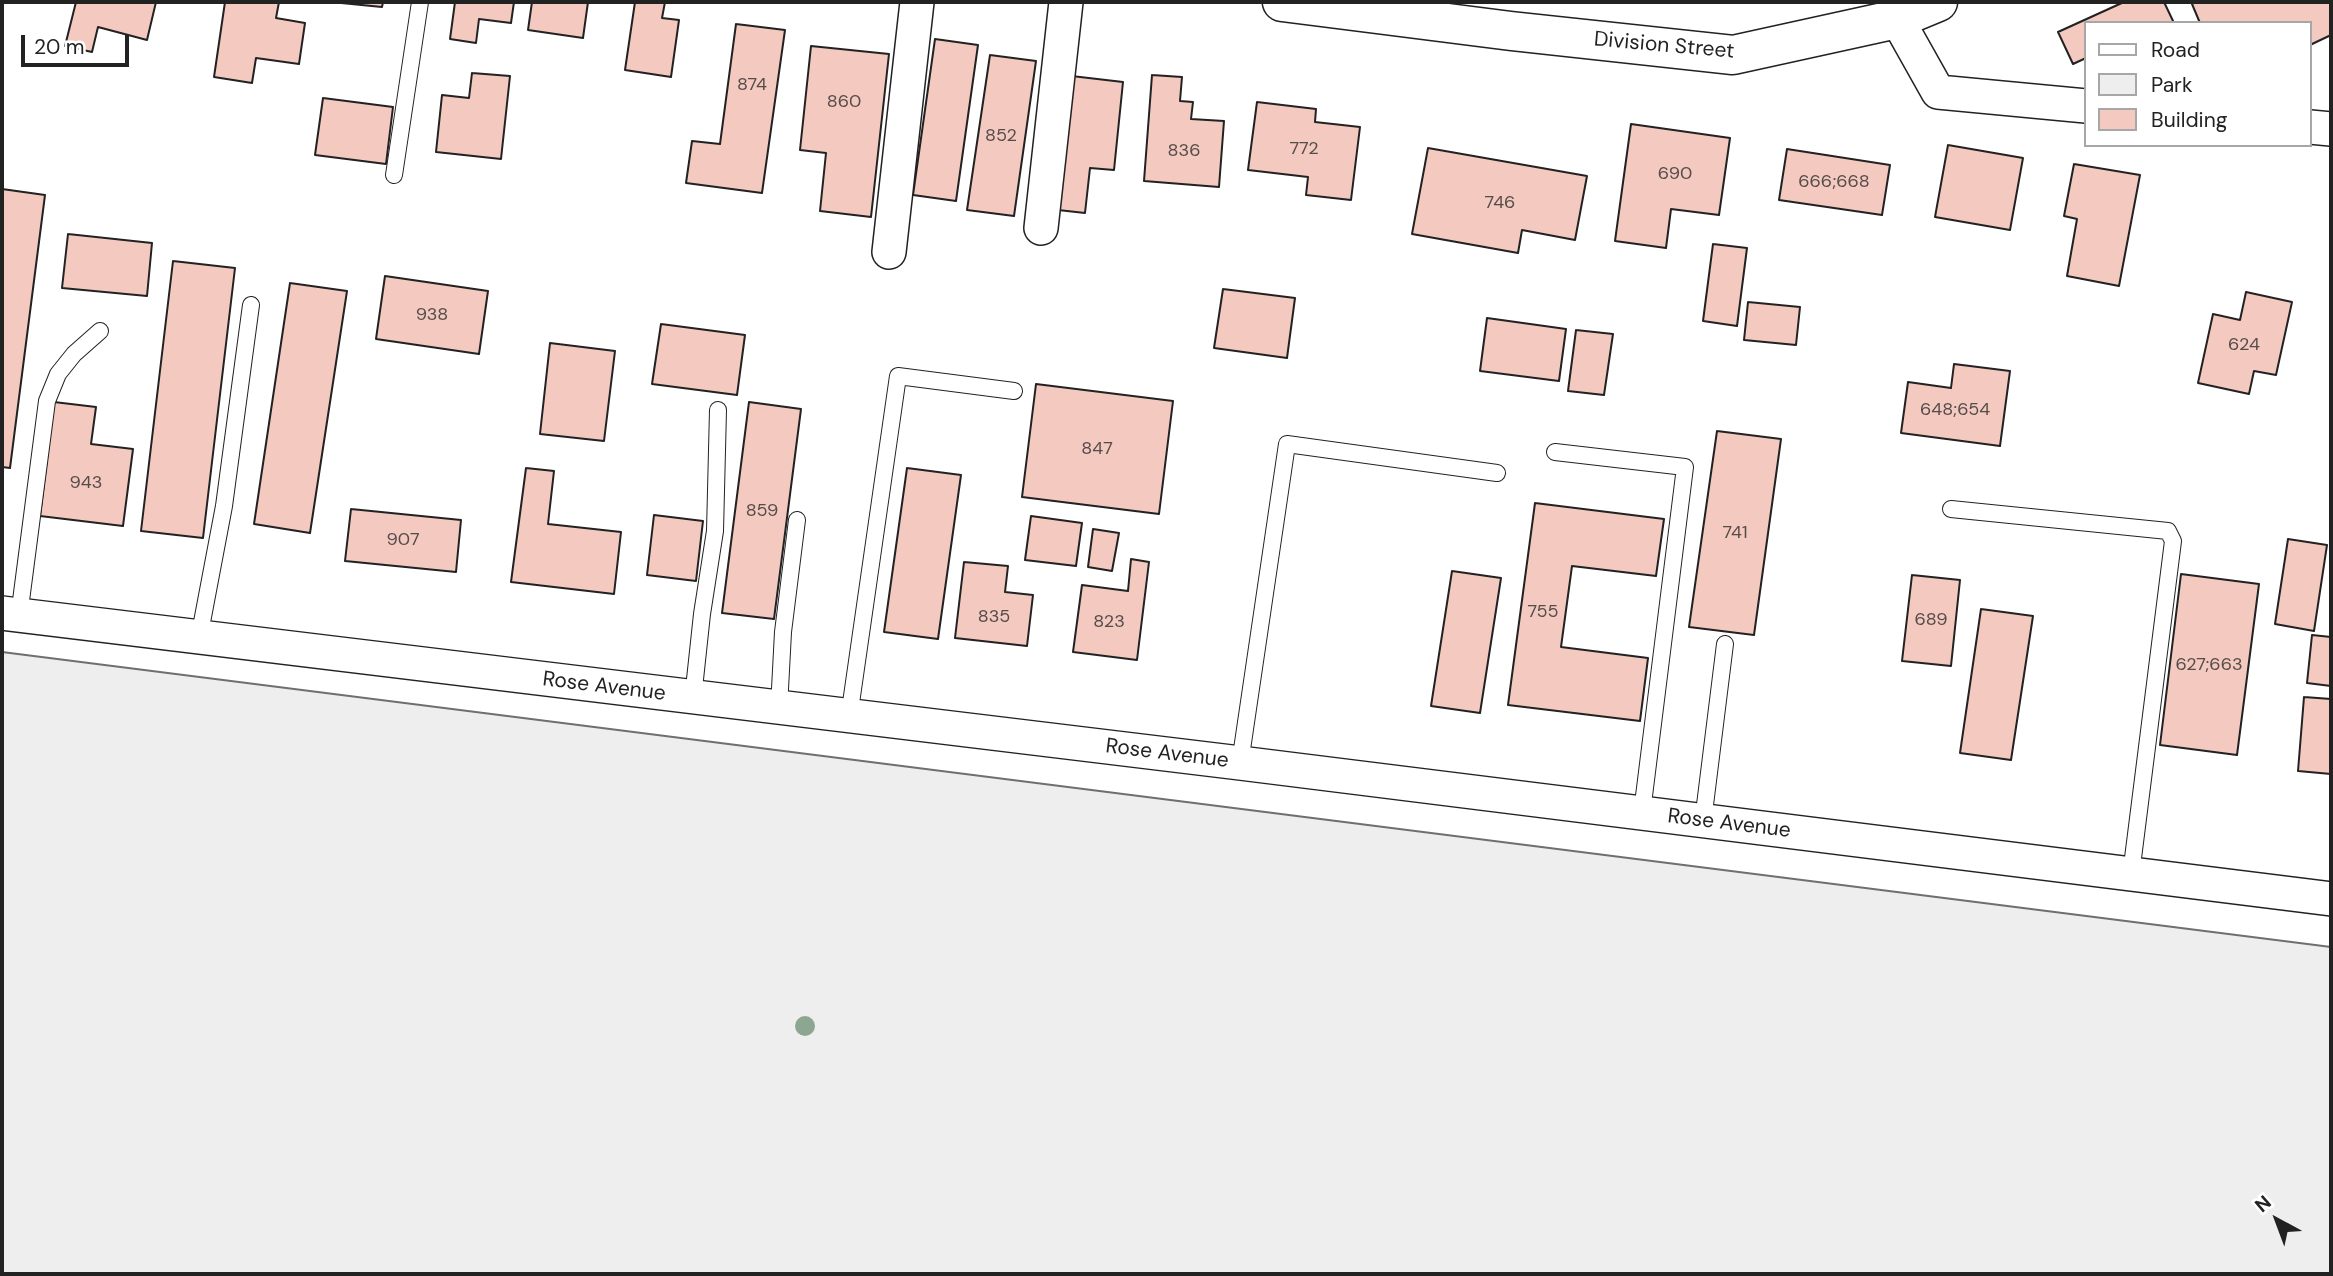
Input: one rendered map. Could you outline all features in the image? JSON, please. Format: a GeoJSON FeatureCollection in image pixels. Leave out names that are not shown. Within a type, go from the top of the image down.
{"type":"FeatureCollection","features":[{"type":"Feature","properties":{"kind":"street"},"geometry":{"type":"LineString","coordinates":[[889,252],[917,2]]}},
{"type":"Feature","properties":{"kind":"street"},"geometry":{"type":"LineString","coordinates":[[1041,228],[1066,2]]}},
{"type":"Feature","properties":{"kind":"street","name":"Division Street"},"geometry":{"type":"LineString","coordinates":[[1282,2],[1733,55],[1896,19],[1938,2]]}},
{"type":"Feature","properties":{"kind":"street"},"geometry":{"type":"LineString","coordinates":[[1896,19],[1938,92],[2084,106]]}},
{"type":"Feature","properties":{"kind":"street"},"geometry":{"type":"LineString","coordinates":[[2312,127],[2331,129]]}},
{"type":"Feature","properties":{"kind":"street","name":"Rose Avenue"},"geometry":{"type":"LineString","coordinates":[[10,615],[1642,812],[2331,899]]}},
{"type":"Feature","properties":{"kind":"lane"},"geometry":{"type":"LineString","coordinates":[[394,175],[420,2]]}},
{"type":"Feature","properties":{"kind":"lane"},"geometry":{"type":"LineString","coordinates":[[200,638],[224,506],[251,305]]}},
{"type":"Feature","properties":{"kind":"lane"},"geometry":{"type":"LineString","coordinates":[[10,615],[47,401],[58,374],[74,354],[100,331]]}},
{"type":"Feature","properties":{"kind":"lane"},"geometry":{"type":"LineString","coordinates":[[849,717],[898,376],[1014,391]]}},
{"type":"Feature","properties":{"kind":"lane"},"geometry":{"type":"LineString","coordinates":[[693,698],[715,531],[718,410]]}},
{"type":"Feature","properties":{"kind":"lane"},"geometry":{"type":"LineString","coordinates":[[1240,763],[1287,444],[1497,474]]}},
{"type":"Feature","properties":{"kind":"lane"},"geometry":{"type":"LineString","coordinates":[[1555,452],[1685,467],[1642,812]]}},
{"type":"Feature","properties":{"kind":"lane"},"geometry":{"type":"LineString","coordinates":[[1951,509],[2168,531],[2173,541],[2131,874]]}},
{"type":"Feature","properties":{"kind":"lane"},"geometry":{"type":"LineString","coordinates":[[779,708],[783,632],[797,520]]}},
{"type":"Feature","properties":{"kind":"lane"},"geometry":{"type":"LineString","coordinates":[[1703,821],[1725,644]]}},
{"type":"Feature","properties":{"kind":"green space"},"geometry":{"type":"Polygon","coordinates":[[[2,652],[2331,947],[2331,1274],[2,1274],[2,652]]]}},
{"type":"Feature","properties":{"kind":"building"},"geometry":{"type":"Polygon","coordinates":[[[76,2],[156,2],[147,40],[98,27],[92,52],[65,46],[76,2]]]}},
{"type":"Feature","properties":{"kind":"building"},"geometry":{"type":"Polygon","coordinates":[[[225,2],[279,2],[276,18],[305,23],[299,64],[256,58],[252,83],[214,77],[225,2]]]}},
{"type":"Feature","properties":{"kind":"building"},"geometry":{"type":"Polygon","coordinates":[[[331,2],[383,2],[382,7],[331,2]]]}},
{"type":"Feature","properties":{"kind":"building"},"geometry":{"type":"Polygon","coordinates":[[[455,2],[514,2],[511,23],[479,19],[476,43],[450,39],[455,2]]]}},
{"type":"Feature","properties":{"kind":"building"},"geometry":{"type":"Polygon","coordinates":[[[532,2],[588,2],[583,38],[528,30],[532,2]]]}},
{"type":"Feature","properties":{"kind":"building"},"geometry":{"type":"Polygon","coordinates":[[[635,2],[665,2],[662,18],[679,20],[671,77],[625,70],[635,2]]]}},
{"type":"Feature","properties":{"kind":"building"},"geometry":{"type":"Polygon","coordinates":[[[2124,2],[2164,2],[2173,21],[2084,21],[2084,59],[2073,64],[2058,32],[2124,2]]]}},
{"type":"Feature","properties":{"kind":"building"},"geometry":{"type":"Polygon","coordinates":[[[2331,2],[2331,35],[2312,44],[2312,21],[2199,21],[2192,4],[2331,2]]]}},
{"type":"Feature","properties":{"kind":"building"},"geometry":{"type":"Polygon","coordinates":[[[736,24],[785,30],[762,193],[686,183],[692,141],[720,144],[736,24]]]}},
{"type":"Feature","properties":{"kind":"building"},"geometry":{"type":"Polygon","coordinates":[[[935,39],[978,45],[956,201],[913,195],[935,39]]]}},
{"type":"Feature","properties":{"kind":"building"},"geometry":{"type":"Polygon","coordinates":[[[811,46],[889,54],[871,217],[820,211],[826,153],[800,150],[811,46]]]}},
{"type":"Feature","properties":{"kind":"building"},"geometry":{"type":"Polygon","coordinates":[[[990,55],[1036,61],[1014,216],[967,210],[990,55]]]}},
{"type":"Feature","properties":{"kind":"building"},"geometry":{"type":"Polygon","coordinates":[[[472,73],[510,76],[501,159],[436,152],[442,95],[469,98],[472,73]]]}},
{"type":"Feature","properties":{"kind":"building"},"geometry":{"type":"Polygon","coordinates":[[[1063,75],[1123,82],[1114,170],[1090,168],[1085,213],[1049,209],[1063,75]]]}},
{"type":"Feature","properties":{"kind":"building"},"geometry":{"type":"Polygon","coordinates":[[[1152,75],[1182,77],[1180,101],[1193,102],[1191,119],[1224,121],[1219,187],[1144,181],[1152,75]]]}},
{"type":"Feature","properties":{"kind":"building"},"geometry":{"type":"Polygon","coordinates":[[[323,98],[393,107],[386,164],[315,155],[323,98]]]}},
{"type":"Feature","properties":{"kind":"building"},"geometry":{"type":"Polygon","coordinates":[[[1257,102],[1316,109],[1315,122],[1360,127],[1351,200],[1306,195],[1308,177],[1248,170],[1257,102]]]}},
{"type":"Feature","properties":{"kind":"building"},"geometry":{"type":"Polygon","coordinates":[[[1631,124],[1730,138],[1719,215],[1671,209],[1666,248],[1615,241],[1631,124]]]}},
{"type":"Feature","properties":{"kind":"building"},"geometry":{"type":"Polygon","coordinates":[[[1948,145],[2023,158],[2010,230],[1935,217],[1948,145]]]}},
{"type":"Feature","properties":{"kind":"building"},"geometry":{"type":"Polygon","coordinates":[[[1428,148],[1587,176],[1575,240],[1522,230],[1518,253],[1412,234],[1428,148]]]}},
{"type":"Feature","properties":{"kind":"building"},"geometry":{"type":"Polygon","coordinates":[[[1787,149],[1890,165],[1882,215],[1779,200],[1787,149]]]}},
{"type":"Feature","properties":{"kind":"building"},"geometry":{"type":"Polygon","coordinates":[[[2074,164],[2140,175],[2119,286],[2067,276],[2077,219],[2064,216],[2074,164]]]}},
{"type":"Feature","properties":{"kind":"building"},"geometry":{"type":"Polygon","coordinates":[[[2,189],[45,195],[10,468],[2,467],[2,189]]]}},
{"type":"Feature","properties":{"kind":"building"},"geometry":{"type":"Polygon","coordinates":[[[68,234],[152,243],[147,296],[62,288],[68,234]]]}},
{"type":"Feature","properties":{"kind":"building"},"geometry":{"type":"Polygon","coordinates":[[[1713,244],[1747,248],[1737,326],[1703,321],[1713,244]]]}},
{"type":"Feature","properties":{"kind":"building"},"geometry":{"type":"Polygon","coordinates":[[[173,261],[235,268],[203,538],[141,531],[173,261]]]}},
{"type":"Feature","properties":{"kind":"building"},"geometry":{"type":"Polygon","coordinates":[[[385,276],[488,291],[479,354],[376,339],[385,276]]]}},
{"type":"Feature","properties":{"kind":"building"},"geometry":{"type":"Polygon","coordinates":[[[290,283],[347,291],[310,533],[254,524],[290,283]]]}},
{"type":"Feature","properties":{"kind":"building"},"geometry":{"type":"Polygon","coordinates":[[[1223,289],[1295,298],[1287,358],[1214,348],[1223,289]]]}},
{"type":"Feature","properties":{"kind":"building"},"geometry":{"type":"Polygon","coordinates":[[[2246,292],[2292,302],[2276,375],[2254,371],[2249,394],[2198,383],[2213,314],[2240,320],[2246,292]]]}},
{"type":"Feature","properties":{"kind":"building"},"geometry":{"type":"Polygon","coordinates":[[[1748,302],[1800,307],[1796,345],[1744,340],[1748,302]]]}},
{"type":"Feature","properties":{"kind":"building"},"geometry":{"type":"Polygon","coordinates":[[[1487,318],[1566,329],[1559,381],[1480,371],[1487,318]]]}},
{"type":"Feature","properties":{"kind":"building"},"geometry":{"type":"Polygon","coordinates":[[[661,324],[745,335],[737,395],[652,384],[661,324]]]}},
{"type":"Feature","properties":{"kind":"building"},"geometry":{"type":"Polygon","coordinates":[[[1576,330],[1613,334],[1604,395],[1568,391],[1576,330]]]}},
{"type":"Feature","properties":{"kind":"building"},"geometry":{"type":"Polygon","coordinates":[[[550,343],[615,351],[604,441],[540,434],[550,343]]]}},
{"type":"Feature","properties":{"kind":"building"},"geometry":{"type":"Polygon","coordinates":[[[1954,364],[2010,371],[2000,446],[1901,433],[1908,382],[1951,388],[1954,364]]]}},
{"type":"Feature","properties":{"kind":"building"},"geometry":{"type":"Polygon","coordinates":[[[1036,384],[1173,401],[1159,514],[1022,497],[1036,384]]]}},
{"type":"Feature","properties":{"kind":"building"},"geometry":{"type":"Polygon","coordinates":[[[54,402],[96,407],[91,444],[133,449],[123,526],[40,516],[54,402]]]}},
{"type":"Feature","properties":{"kind":"building"},"geometry":{"type":"Polygon","coordinates":[[[749,402],[801,409],[774,619],[722,613],[749,402]]]}},
{"type":"Feature","properties":{"kind":"building"},"geometry":{"type":"Polygon","coordinates":[[[1717,431],[1781,439],[1754,635],[1689,627],[1717,431]]]}},
{"type":"Feature","properties":{"kind":"building"},"geometry":{"type":"Polygon","coordinates":[[[526,468],[554,471],[548,524],[621,532],[614,594],[511,582],[526,468]]]}},
{"type":"Feature","properties":{"kind":"building"},"geometry":{"type":"Polygon","coordinates":[[[907,468],[961,475],[938,639],[884,632],[907,468]]]}},
{"type":"Feature","properties":{"kind":"building"},"geometry":{"type":"Polygon","coordinates":[[[1535,503],[1664,519],[1656,576],[1572,566],[1561,647],[1648,658],[1640,721],[1508,705],[1535,503]]]}},
{"type":"Feature","properties":{"kind":"building"},"geometry":{"type":"Polygon","coordinates":[[[351,509],[461,520],[456,572],[345,561],[351,509]]]}},
{"type":"Feature","properties":{"kind":"building"},"geometry":{"type":"Polygon","coordinates":[[[654,515],[703,521],[696,581],[647,575],[654,515]]]}},
{"type":"Feature","properties":{"kind":"building"},"geometry":{"type":"Polygon","coordinates":[[[1031,516],[1082,523],[1076,566],[1025,560],[1031,516]]]}},
{"type":"Feature","properties":{"kind":"building"},"geometry":{"type":"Polygon","coordinates":[[[1093,529],[1119,533],[1112,571],[1088,567],[1093,529]]]}},
{"type":"Feature","properties":{"kind":"building"},"geometry":{"type":"Polygon","coordinates":[[[2288,539],[2327,545],[2314,631],[2275,624],[2288,539]]]}},
{"type":"Feature","properties":{"kind":"building"},"geometry":{"type":"Polygon","coordinates":[[[1131,559],[1149,562],[1137,660],[1073,652],[1082,585],[1128,591],[1131,559]]]}},
{"type":"Feature","properties":{"kind":"building"},"geometry":{"type":"Polygon","coordinates":[[[964,562],[1008,566],[1005,592],[1033,595],[1027,646],[955,638],[964,562]]]}},
{"type":"Feature","properties":{"kind":"building"},"geometry":{"type":"Polygon","coordinates":[[[1452,571],[1501,578],[1480,713],[1431,706],[1452,571]]]}},
{"type":"Feature","properties":{"kind":"building"},"geometry":{"type":"Polygon","coordinates":[[[2181,574],[2259,584],[2237,755],[2160,745],[2181,574]]]}},
{"type":"Feature","properties":{"kind":"building"},"geometry":{"type":"Polygon","coordinates":[[[1912,575],[1960,580],[1951,666],[1902,661],[1912,575]]]}},
{"type":"Feature","properties":{"kind":"building"},"geometry":{"type":"Polygon","coordinates":[[[1981,609],[2033,616],[2011,760],[1960,753],[1981,609]]]}},
{"type":"Feature","properties":{"kind":"building"},"geometry":{"type":"Polygon","coordinates":[[[2312,635],[2331,637],[2331,686],[2307,683],[2312,635]]]}},
{"type":"Feature","properties":{"kind":"building"},"geometry":{"type":"Polygon","coordinates":[[[2304,697],[2331,699],[2331,774],[2298,771],[2304,697]]]}}]}
